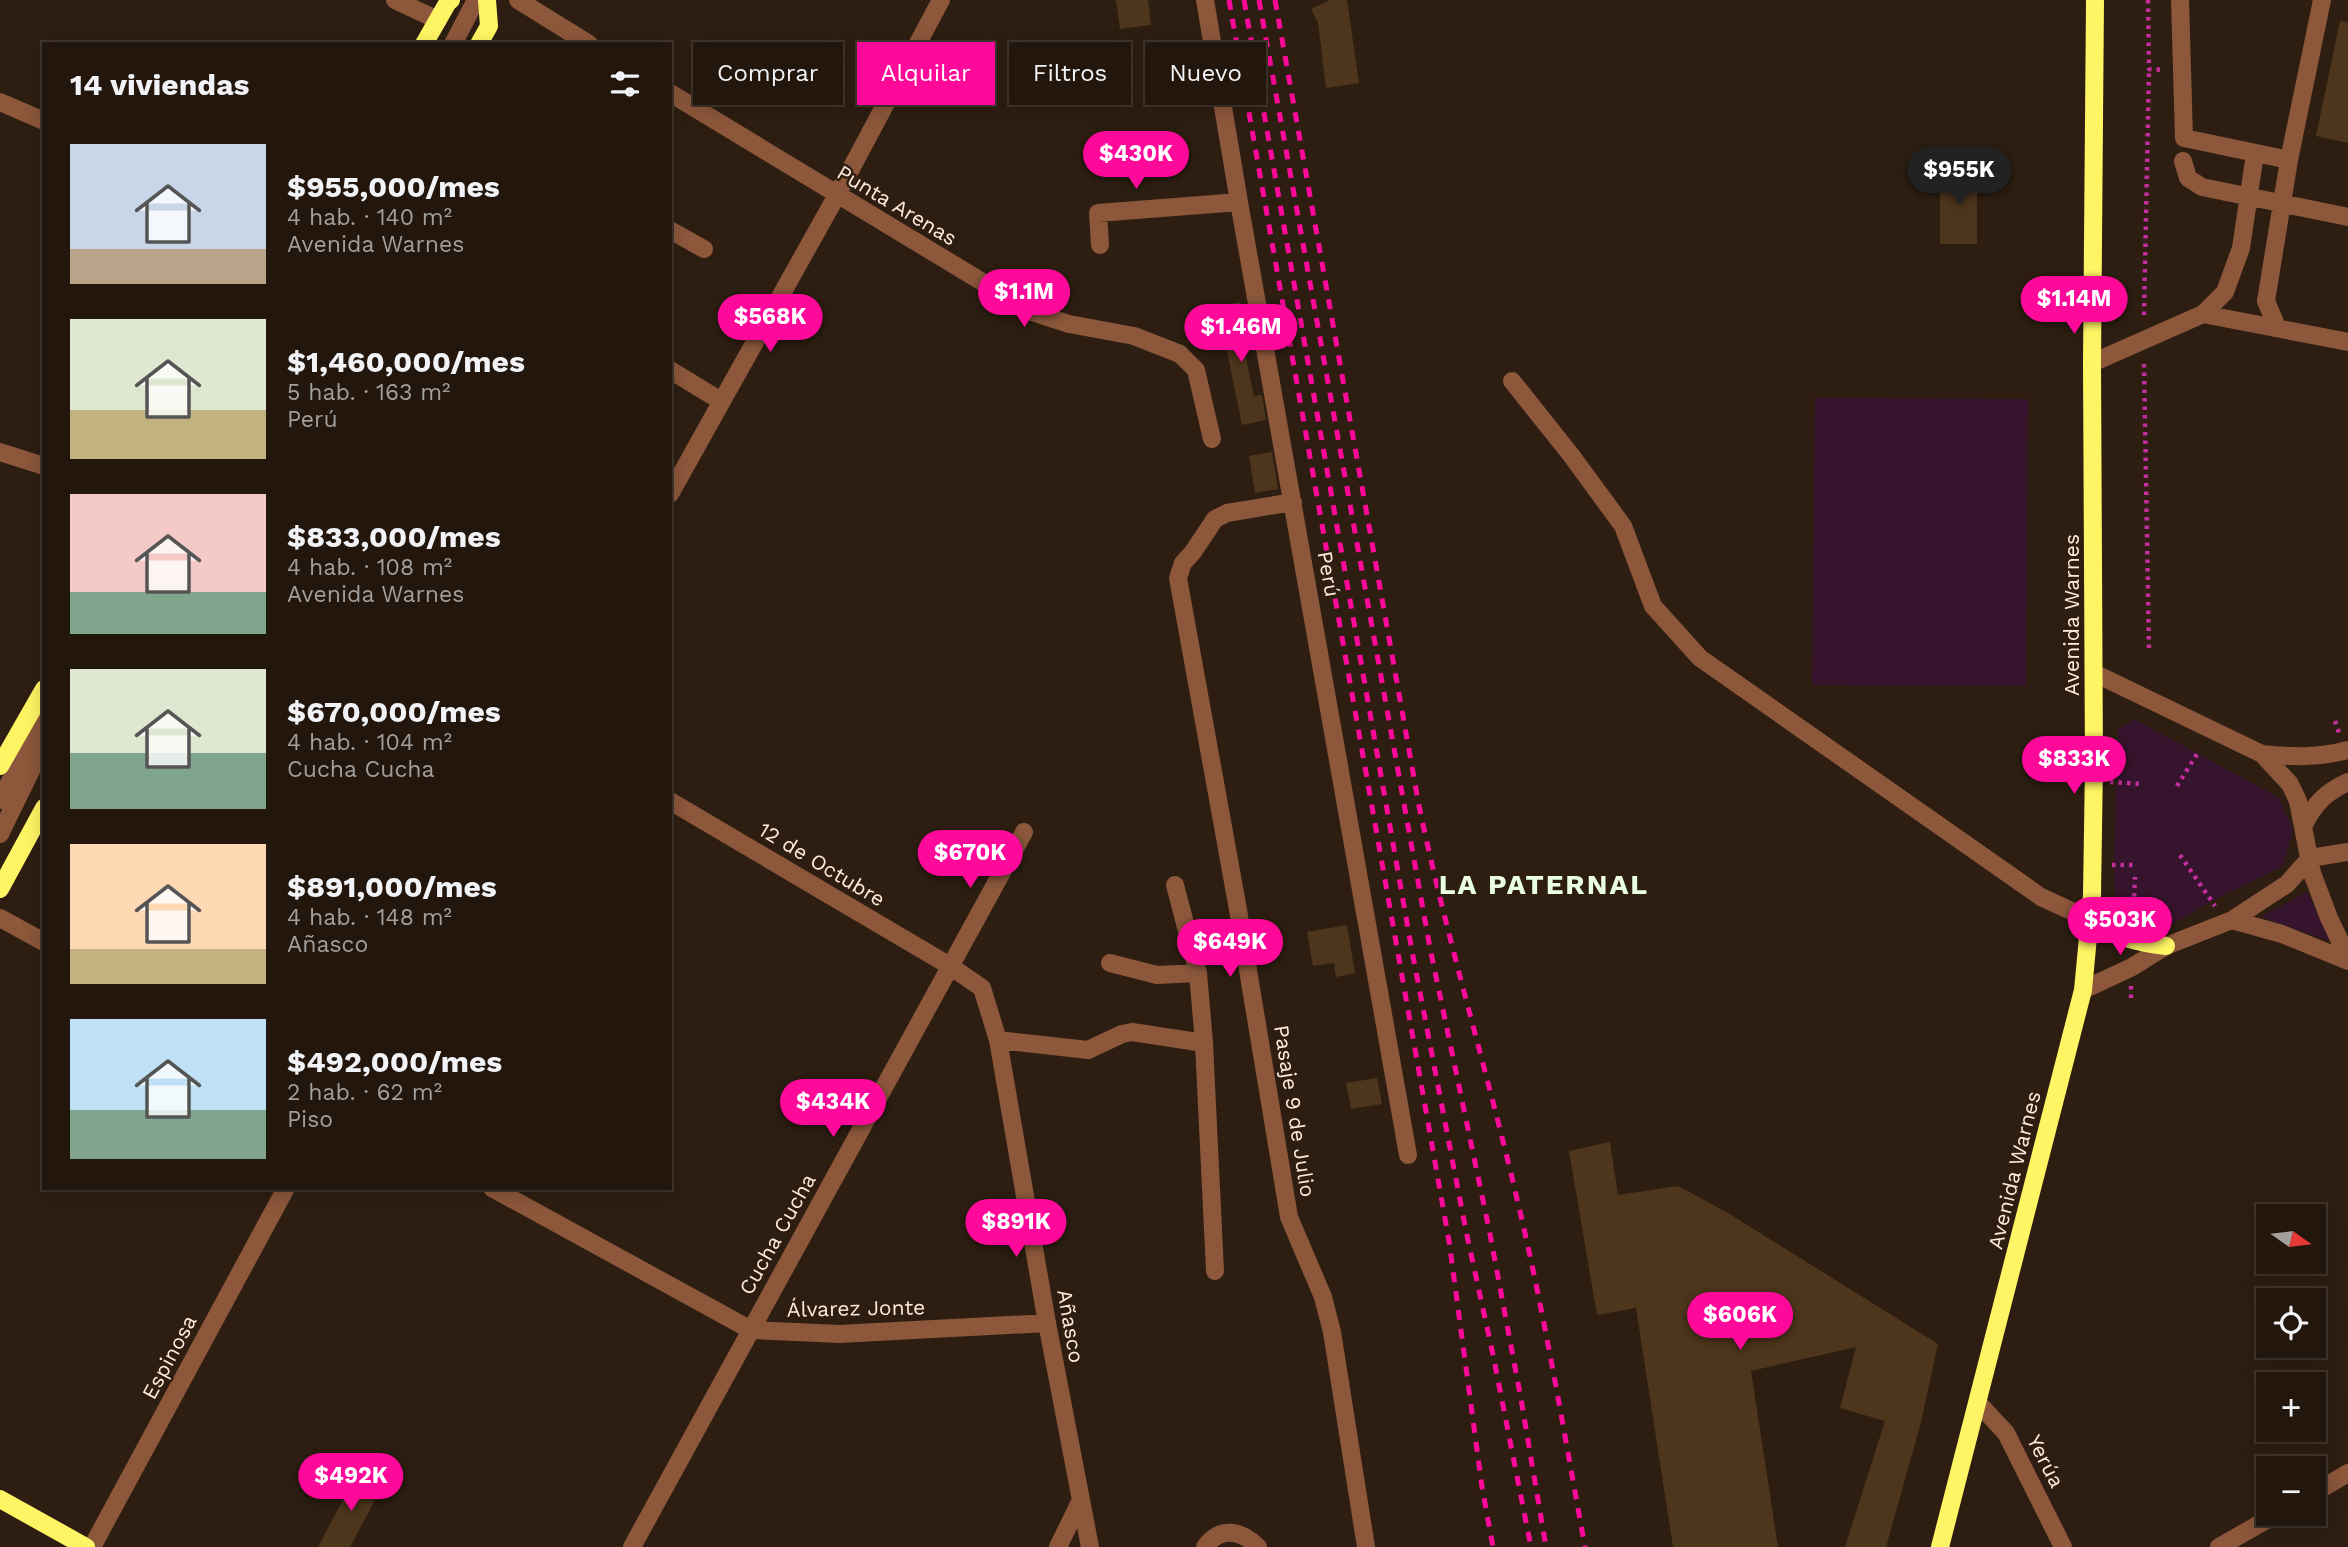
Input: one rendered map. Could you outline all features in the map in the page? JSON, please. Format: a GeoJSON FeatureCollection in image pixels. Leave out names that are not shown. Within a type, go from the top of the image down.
{"type":"FeatureCollection","features":[{"type":"Feature","properties":{"kind":"main road"},"geometry":{"type":"LineString","coordinates":[[425,42],[451,0]]}},
{"type":"Feature","properties":{"kind":"main road"},"geometry":{"type":"LineString","coordinates":[[480,42],[489,26],[487,0]]}},
{"type":"Feature","properties":{"kind":"main road","name":"Avenida Warnes"},"geometry":{"type":"LineString","coordinates":[[1940,1547],[2083,990],[2091,920],[2095,0]]}},
{"type":"Feature","properties":{"kind":"main road"},"geometry":{"type":"LineString","coordinates":[[0,766],[42,692]]}},
{"type":"Feature","properties":{"kind":"main road"},"geometry":{"type":"LineString","coordinates":[[0,889],[42,812]]}},
{"type":"Feature","properties":{"kind":"main road"},"geometry":{"type":"LineString","coordinates":[[2091,920],[2118,936],[2143,944],[2166,946]]}},
{"type":"Feature","properties":{"kind":"main road"},"geometry":{"type":"LineString","coordinates":[[0,1499],[86,1547]]}},
{"type":"Feature","properties":{"kind":"street"},"geometry":{"type":"LineString","coordinates":[[395,0],[438,20]]}},
{"type":"Feature","properties":{"kind":"street"},"geometry":{"type":"LineString","coordinates":[[454,42],[476,0]]}},
{"type":"Feature","properties":{"kind":"street"},"geometry":{"type":"LineString","coordinates":[[518,0],[586,42]]}},
{"type":"Feature","properties":{"kind":"street"},"geometry":{"type":"LineString","coordinates":[[672,490],[837,195],[941,0]]}},
{"type":"Feature","properties":{"kind":"street","name":"Perú"},"geometry":{"type":"LineString","coordinates":[[1205,0],[1408,1155]]}},
{"type":"Feature","properties":{"kind":"street"},"geometry":{"type":"LineString","coordinates":[[2180,0],[2184,138],[2255,154],[2287,169]]}},
{"type":"Feature","properties":{"kind":"street"},"geometry":{"type":"LineString","coordinates":[[2277,327],[2266,301],[2287,169],[2322,0]]}},
{"type":"Feature","properties":{"kind":"street","name":"Punta Arenas"},"geometry":{"type":"LineString","coordinates":[[672,94],[1032,312],[1069,324],[1133,336],[1180,354],[1196,370],[1212,439]]}},
{"type":"Feature","properties":{"kind":"street"},"geometry":{"type":"LineString","coordinates":[[0,102],[42,120]]}},
{"type":"Feature","properties":{"kind":"street"},"geometry":{"type":"LineString","coordinates":[[2092,363],[2203,314],[2225,292],[2241,248],[2255,154]]}},
{"type":"Feature","properties":{"kind":"street"},"geometry":{"type":"LineString","coordinates":[[2183,162],[2188,178],[2202,187],[2348,218]]}},
{"type":"Feature","properties":{"kind":"street"},"geometry":{"type":"LineString","coordinates":[[1100,245],[1098,213],[1239,202]]}},
{"type":"Feature","properties":{"kind":"street"},"geometry":{"type":"LineString","coordinates":[[672,230],[704,249]]}},
{"type":"Feature","properties":{"kind":"street"},"geometry":{"type":"LineString","coordinates":[[2203,314],[2348,342]]}},
{"type":"Feature","properties":{"kind":"street"},"geometry":{"type":"LineString","coordinates":[[672,371],[721,401]]}},
{"type":"Feature","properties":{"kind":"street"},"geometry":{"type":"LineString","coordinates":[[1513,381],[1623,526],[1653,606],[1700,658],[2041,897],[2091,920]]}},
{"type":"Feature","properties":{"kind":"street"},"geometry":{"type":"LineString","coordinates":[[0,452],[42,466]]}},
{"type":"Feature","properties":{"kind":"street","name":"Pasaje 9 de Julio"},"geometry":{"type":"LineString","coordinates":[[1293,502],[1227,513],[1215,519],[1183,563],[1178,578],[1237,904],[1289,1217],[1323,1297],[1332,1332],[1366,1547]]}},
{"type":"Feature","properties":{"kind":"street"},"geometry":{"type":"LineString","coordinates":[[2094,673],[2262,754],[2290,784],[2304,825],[2312,873],[2348,960]]}},
{"type":"Feature","properties":{"kind":"street"},"geometry":{"type":"LineString","coordinates":[[0,800],[42,722]]}},
{"type":"Feature","properties":{"kind":"street"},"geometry":{"type":"LineString","coordinates":[[0,834],[42,748]]}},
{"type":"Feature","properties":{"kind":"street"},"geometry":{"type":"LineString","coordinates":[[2262,754],[2312,757],[2348,750]]}},
{"type":"Feature","properties":{"kind":"street"},"geometry":{"type":"LineString","coordinates":[[2304,825],[2312,808],[2324,795],[2348,782]]}},
{"type":"Feature","properties":{"kind":"street","name":"12 de Octubre"},"geometry":{"type":"LineString","coordinates":[[672,802],[950,966]]}},
{"type":"Feature","properties":{"kind":"street","name":"Cucha Cucha"},"geometry":{"type":"LineString","coordinates":[[632,1547],[1024,832]]}},
{"type":"Feature","properties":{"kind":"street"},"geometry":{"type":"LineString","coordinates":[[2083,990],[2132,967],[2166,946],[2232,920],[2287,884],[2310,858],[2348,852]]}},
{"type":"Feature","properties":{"kind":"street"},"geometry":{"type":"LineString","coordinates":[[1175,885],[1198,973],[1215,1271]]}},
{"type":"Feature","properties":{"kind":"street"},"geometry":{"type":"LineString","coordinates":[[0,918],[42,941]]}},
{"type":"Feature","properties":{"kind":"street"},"geometry":{"type":"LineString","coordinates":[[2232,920],[2283,934],[2348,960]]}},
{"type":"Feature","properties":{"kind":"street"},"geometry":{"type":"LineString","coordinates":[[1110,963],[1157,975],[1198,973]]}},
{"type":"Feature","properties":{"kind":"street","name":"Añasco"},"geometry":{"type":"LineString","coordinates":[[950,966],[982,988],[998,1040],[1047,1322],[1090,1547]]}},
{"type":"Feature","properties":{"kind":"street"},"geometry":{"type":"LineString","coordinates":[[998,1040],[1088,1050],[1132,1032],[1204,1043]]}},
{"type":"Feature","properties":{"kind":"street","name":"Espinosa"},"geometry":{"type":"LineString","coordinates":[[92,1547],[285,1190]]}},
{"type":"Feature","properties":{"kind":"street","name":"Álvarez Jonte"},"geometry":{"type":"LineString","coordinates":[[496,1190],[751,1330],[839,1334],[1047,1322]]}},
{"type":"Feature","properties":{"kind":"street","name":"Yerúa"},"geometry":{"type":"LineString","coordinates":[[1978,1403],[2006,1433],[2063,1547]]}},
{"type":"Feature","properties":{"kind":"street"},"geometry":{"type":"LineString","coordinates":[[2326,1486],[2348,1474]]}},
{"type":"Feature","properties":{"kind":"street"},"geometry":{"type":"LineString","coordinates":[[1058,1547],[1081,1500]]}},
{"type":"Feature","properties":{"kind":"street"},"geometry":{"type":"LineString","coordinates":[[2219,1547],[2256,1526]]}},
{"type":"Feature","properties":{"kind":"street"},"geometry":{"type":"LineString","coordinates":[[1205,1547],[1212,1537],[1225,1532],[1248,1537],[1258,1547]]}},
{"type":"Feature","properties":{"kind":"path"},"geometry":{"type":"LineString","coordinates":[[2144,315],[2148,0]]}},
{"type":"Feature","properties":{"kind":"path"},"geometry":{"type":"LineString","coordinates":[[2149,69],[2165,70]]}},
{"type":"Feature","properties":{"kind":"path"},"geometry":{"type":"LineString","coordinates":[[2144,364],[2149,651]]}},
{"type":"Feature","properties":{"kind":"path"},"geometry":{"type":"LineString","coordinates":[[2176,786],[2197,754]]}},
{"type":"Feature","properties":{"kind":"path"},"geometry":{"type":"LineString","coordinates":[[2116,782],[2141,784]]}},
{"type":"Feature","properties":{"kind":"path"},"geometry":{"type":"LineString","coordinates":[[2180,855],[2210,902],[2232,920]]}},
{"type":"Feature","properties":{"kind":"path"},"geometry":{"type":"LineString","coordinates":[[2114,865],[2136,865]]}},
{"type":"Feature","properties":{"kind":"shaded area"},"geometry":{"type":"Polygon","coordinates":[[[1815,398],[2028,399],[2026,686],[1812,685],[1815,398]]]}},
{"type":"Feature","properties":{"kind":"shaded area"},"geometry":{"type":"Polygon","coordinates":[[[2134,719],[2278,797],[2293,829],[2283,866],[2210,902],[2158,933],[2134,932],[2116,921],[2114,865],[2118,730],[2134,719]]]}},
{"type":"Feature","properties":{"kind":"shaded area"},"geometry":{"type":"Polygon","coordinates":[[[2307,892],[2330,941],[2261,917],[2307,892]]]}},
{"type":"Feature","properties":{"kind":"building"},"geometry":{"type":"Polygon","coordinates":[[[1116,0],[1148,0],[1151,25],[1120,29],[1116,0]]]}},
{"type":"Feature","properties":{"kind":"building"},"geometry":{"type":"Polygon","coordinates":[[[1330,0],[1347,0],[1359,83],[1326,88],[1318,23],[1311,9],[1330,0]]]}},
{"type":"Feature","properties":{"kind":"building"},"geometry":{"type":"Polygon","coordinates":[[[2340,21],[2348,22],[2348,143],[2316,136],[2340,21]]]}},
{"type":"Feature","properties":{"kind":"building"},"geometry":{"type":"Polygon","coordinates":[[[1940,170],[1977,170],[1977,244],[1940,244],[1940,170]]]}},
{"type":"Feature","properties":{"kind":"building"},"geometry":{"type":"Polygon","coordinates":[[[1240,302],[1249,347],[1244,348],[1254,396],[1262,395],[1266,420],[1242,425],[1218,306],[1240,302]]]}},
{"type":"Feature","properties":{"kind":"building"},"geometry":{"type":"Polygon","coordinates":[[[1272,452],[1278,489],[1255,493],[1249,456],[1272,452]]]}},
{"type":"Feature","properties":{"kind":"building"},"geometry":{"type":"Polygon","coordinates":[[[1347,925],[1355,973],[1336,977],[1334,963],[1313,966],[1307,932],[1347,925]]]}},
{"type":"Feature","properties":{"kind":"building"},"geometry":{"type":"Polygon","coordinates":[[[1377,1078],[1382,1104],[1351,1109],[1346,1083],[1377,1078]]]}},
{"type":"Feature","properties":{"kind":"building"},"geometry":{"type":"Polygon","coordinates":[[[1610,1142],[1618,1195],[1678,1186],[1728,1213],[1938,1344],[1920,1426],[1886,1547],[1845,1547],[1885,1421],[1840,1408],[1856,1347],[1751,1371],[1778,1547],[1673,1547],[1636,1308],[1597,1315],[1569,1151],[1610,1142]]]}},
{"type":"Feature","properties":{"kind":"building"},"geometry":{"type":"Polygon","coordinates":[[[357,1473],[382,1487],[350,1547],[318,1547],[357,1473]]]}},
{"type":"Feature","properties":{"kind":"railway"},"geometry":{"type":"LineString","coordinates":[[1229,0],[1449,1241],[1482,1487],[1493,1547]]}},
{"type":"Feature","properties":{"kind":"railway"},"geometry":{"type":"LineString","coordinates":[[1244,0],[1412,951],[1531,1547]]}},
{"type":"Feature","properties":{"kind":"railway"},"geometry":{"type":"LineString","coordinates":[[1259,0],[1430,948],[1489,1229],[1546,1547]]}},
{"type":"Feature","properties":{"kind":"railway"},"geometry":{"type":"LineString","coordinates":[[1275,0],[1419,806],[1528,1246],[1585,1547]]}},
{"type":"Feature","properties":{"kind":"district","name":"LA PATERNAL"},"geometry":{"type":"Point","coordinates":[1544,884]}}]}
